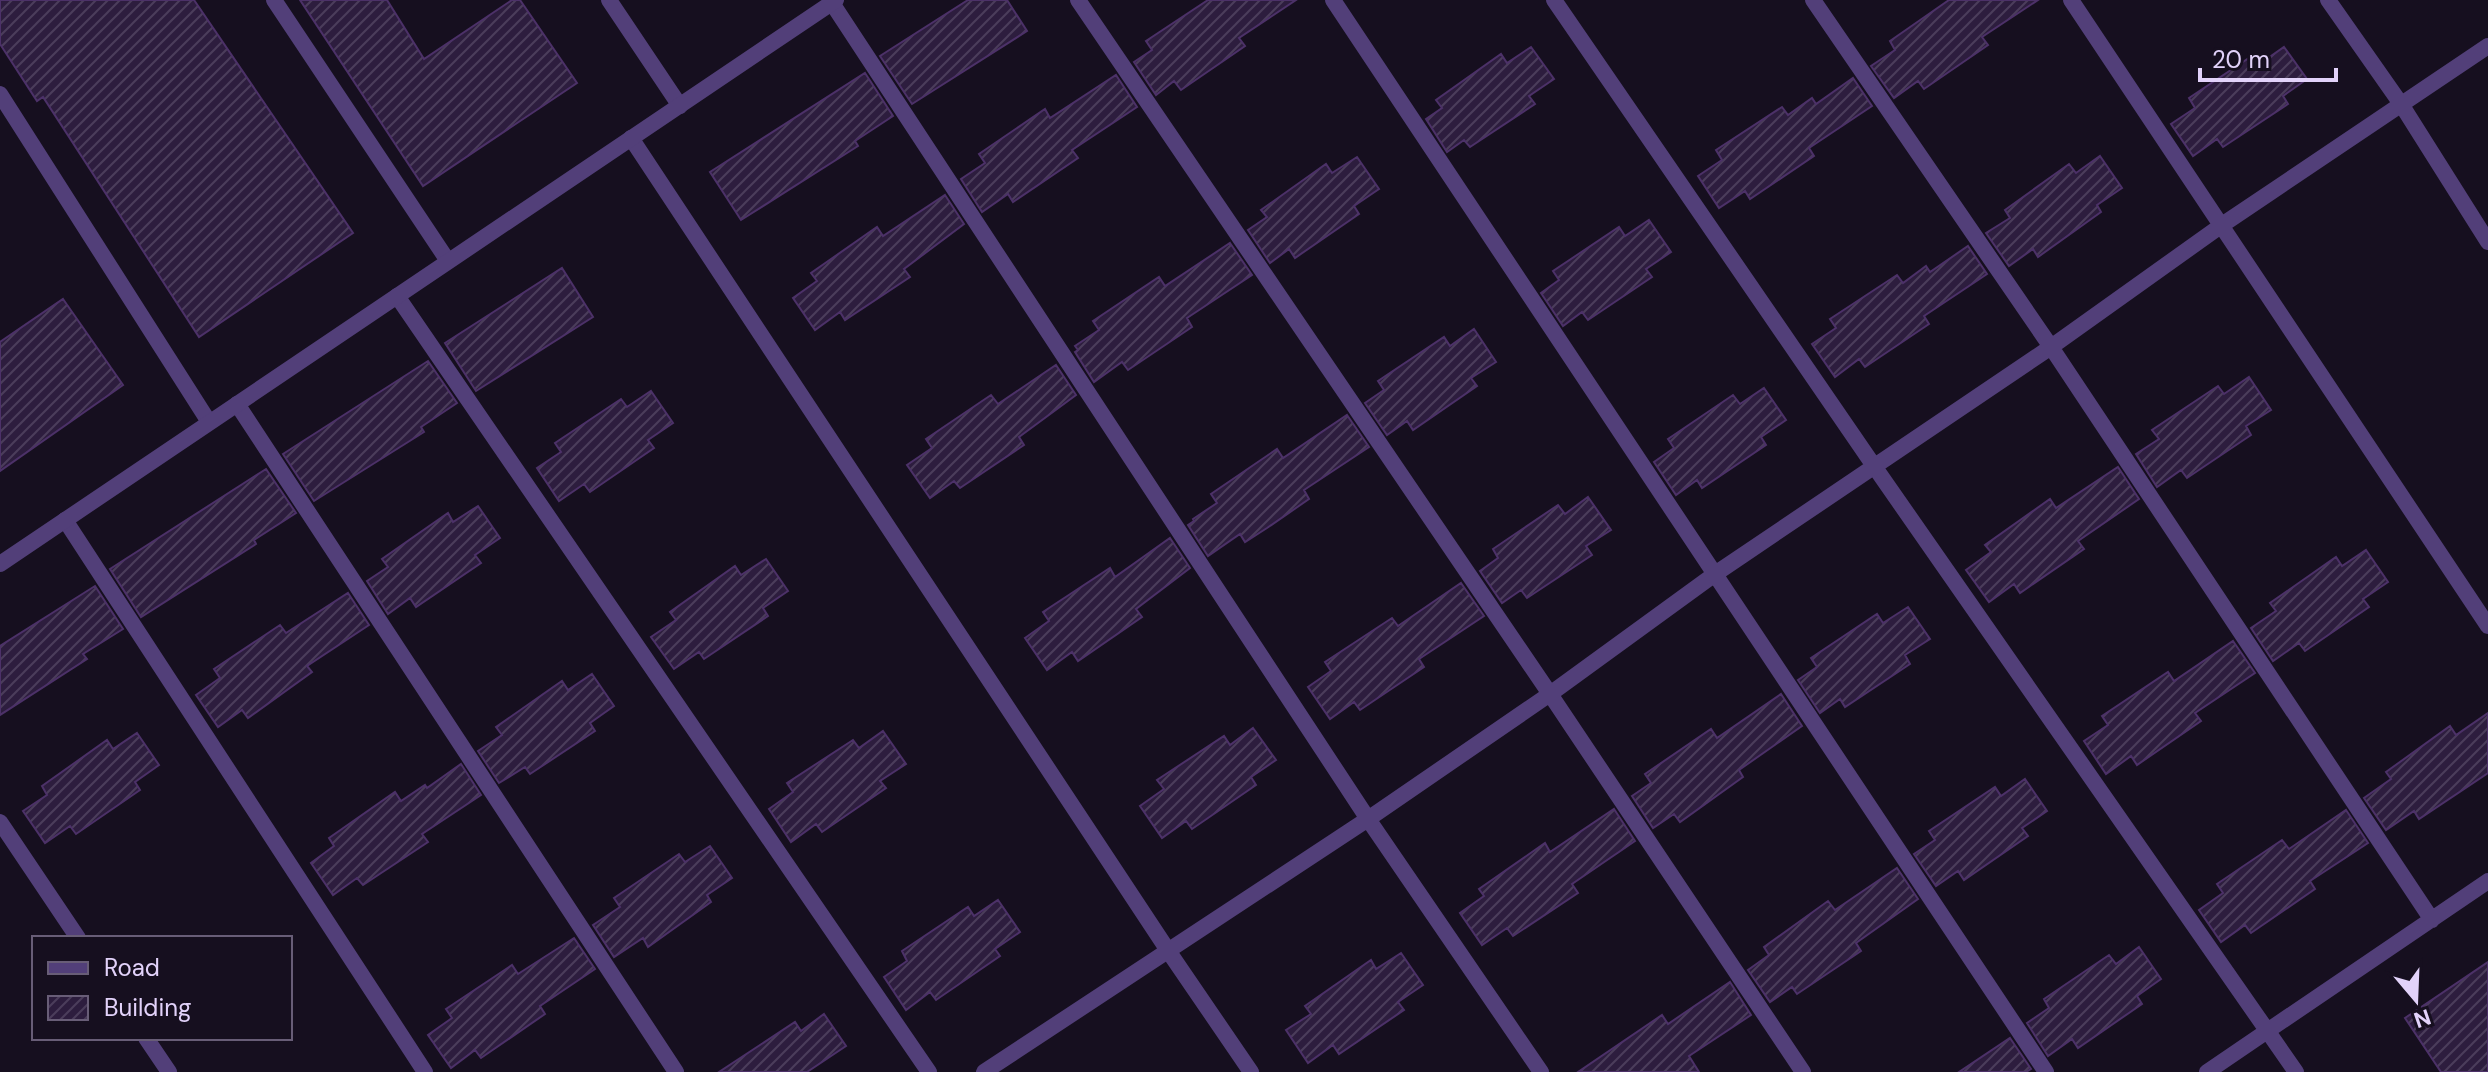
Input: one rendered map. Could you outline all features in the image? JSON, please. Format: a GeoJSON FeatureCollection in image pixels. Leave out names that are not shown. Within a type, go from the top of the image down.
{"type":"FeatureCollection","features":[{"type":"Feature","properties":{"kind":"street"},"geometry":{"type":"LineString","coordinates":[[274,0],[448,261]]}},
{"type":"Feature","properties":{"kind":"street"},"geometry":{"type":"LineString","coordinates":[[609,0],[680,106]]}},
{"type":"Feature","properties":{"kind":"street"},"geometry":{"type":"LineString","coordinates":[[1078,0],[1803,1072]]}},
{"type":"Feature","properties":{"kind":"street"},"geometry":{"type":"LineString","coordinates":[[1333,0],[2046,1072]]}},
{"type":"Feature","properties":{"kind":"street"},"geometry":{"type":"LineString","coordinates":[[1554,0],[2296,1072]]}},
{"type":"Feature","properties":{"kind":"street"},"geometry":{"type":"LineString","coordinates":[[1813,0],[2051,347],[2432,920]]}},
{"type":"Feature","properties":{"kind":"street"},"geometry":{"type":"LineString","coordinates":[[2071,0],[2488,626]]}},
{"type":"Feature","properties":{"kind":"street"},"geometry":{"type":"LineString","coordinates":[[2328,0],[2401,104],[2488,242]]}},
{"type":"Feature","properties":{"kind":"street"},"geometry":{"type":"LineString","coordinates":[[0,564],[834,2],[1368,819],[1541,1072]]}},
{"type":"Feature","properties":{"kind":"street"},"geometry":{"type":"LineString","coordinates":[[984,1072],[1368,819],[1550,694],[1715,574],[2488,46]]}},
{"type":"Feature","properties":{"kind":"street"},"geometry":{"type":"LineString","coordinates":[[0,94],[209,422]]}},
{"type":"Feature","properties":{"kind":"street"},"geometry":{"type":"LineString","coordinates":[[631,138],[1251,1072]]}},
{"type":"Feature","properties":{"kind":"street"},"geometry":{"type":"LineString","coordinates":[[397,296],[929,1072]]}},
{"type":"Feature","properties":{"kind":"street"},"geometry":{"type":"LineString","coordinates":[[237,404],[676,1072]]}},
{"type":"Feature","properties":{"kind":"street"},"geometry":{"type":"LineString","coordinates":[[65,520],[425,1072]]}},
{"type":"Feature","properties":{"kind":"street"},"geometry":{"type":"LineString","coordinates":[[0,822],[77,936]]}},
{"type":"Feature","properties":{"kind":"street"},"geometry":{"type":"LineString","coordinates":[[2207,1072],[2488,881]]}},
{"type":"Feature","properties":{"kind":"street"},"geometry":{"type":"LineString","coordinates":[[147,1040],[169,1072]]}},
{"type":"Feature","properties":{"kind":"building"},"geometry":{"type":"Polygon","coordinates":[[[0,0],[194,0],[353,233],[199,337],[43,97],[37,101],[0,44],[0,0]]]}},
{"type":"Feature","properties":{"kind":"building"},"geometry":{"type":"Polygon","coordinates":[[[300,0],[387,0],[424,59],[512,0],[520,0],[577,83],[423,186],[300,0]]]}},
{"type":"Feature","properties":{"kind":"building"},"geometry":{"type":"Polygon","coordinates":[[[968,0],[1007,0],[1027,31],[912,104],[880,56],[968,0]]]}},
{"type":"Feature","properties":{"kind":"building"},"geometry":{"type":"Polygon","coordinates":[[[1208,0],[1296,0],[1239,38],[1245,46],[1181,90],[1174,81],[1156,95],[1134,62],[1152,50],[1146,41],[1208,0]]]}},
{"type":"Feature","properties":{"kind":"building"},"geometry":{"type":"Polygon","coordinates":[[[1949,0],[2038,0],[1982,37],[1988,45],[1924,89],[1918,81],[1894,98],[1871,66],[1895,50],[1890,41],[1949,0]]]}},
{"type":"Feature","properties":{"kind":"building"},"geometry":{"type":"Polygon","coordinates":[[[1531,47],[1554,79],[1529,96],[1535,104],[1470,147],[1464,140],[1447,152],[1426,119],[1442,108],[1436,100],[1501,54],[1507,63],[1531,47]]]}},
{"type":"Feature","properties":{"kind":"building"},"geometry":{"type":"Polygon","coordinates":[[[2284,47],[2307,79],[2283,96],[2288,104],[2223,147],[2217,139],[2193,156],[2171,124],[2195,108],[2189,98],[2255,54],[2261,63],[2284,47]]]}},
{"type":"Feature","properties":{"kind":"building"},"geometry":{"type":"Polygon","coordinates":[[[865,73],[893,116],[855,141],[858,146],[741,220],[710,172],[865,73]]]}},
{"type":"Feature","properties":{"kind":"building"},"geometry":{"type":"Polygon","coordinates":[[[1116,75],[1137,107],[1072,150],[1078,158],[1013,202],[1008,194],[982,212],[961,179],[985,163],[979,154],[1045,109],[1050,118],[1116,75]]]}},
{"type":"Feature","properties":{"kind":"building"},"geometry":{"type":"Polygon","coordinates":[[[1853,78],[1872,106],[1809,148],[1814,156],[1750,199],[1745,191],[1719,208],[1698,176],[1722,160],[1716,150],[1782,107],[1788,115],[1812,98],[1816,104],[1853,78]]]}},
{"type":"Feature","properties":{"kind":"building"},"geometry":{"type":"Polygon","coordinates":[[[2100,156],[2122,188],[2097,205],[2101,212],[2038,257],[2033,249],[2009,266],[1986,233],[2010,218],[2005,210],[2069,164],[2076,173],[2100,156]]]}},
{"type":"Feature","properties":{"kind":"building"},"geometry":{"type":"Polygon","coordinates":[[[1357,157],[1379,189],[1354,206],[1359,214],[1295,258],[1289,249],[1270,263],[1248,230],[1267,217],[1261,210],[1326,164],[1332,173],[1357,157]]]}},
{"type":"Feature","properties":{"kind":"building"},"geometry":{"type":"Polygon","coordinates":[[[945,195],[964,224],[904,269],[910,277],[845,320],[840,312],[815,330],[793,298],[817,281],[811,273],[877,227],[883,236],[945,195]]]}},
{"type":"Feature","properties":{"kind":"building"},"geometry":{"type":"Polygon","coordinates":[[[1649,220],[1671,252],[1646,269],[1652,277],[1588,320],[1582,312],[1563,326],[1541,293],[1559,280],[1553,271],[1619,227],[1625,236],[1649,220]]]}},
{"type":"Feature","properties":{"kind":"building"},"geometry":{"type":"Polygon","coordinates":[[[1230,243],[1252,275],[1187,318],[1192,327],[1128,370],[1122,362],[1094,382],[1075,352],[1078,350],[1075,346],[1099,330],[1093,321],[1159,277],[1165,286],[1230,243]]]}},
{"type":"Feature","properties":{"kind":"building"},"geometry":{"type":"Polygon","coordinates":[[[1968,246],[1987,274],[1924,316],[1929,324],[1865,367],[1859,359],[1835,377],[1812,344],[1836,328],[1830,319],[1897,275],[1903,283],[1926,266],[1930,272],[1968,246]]]}},
{"type":"Feature","properties":{"kind":"building"},"geometry":{"type":"Polygon","coordinates":[[[562,268],[593,317],[476,391],[445,343],[562,268]]]}},
{"type":"Feature","properties":{"kind":"building"},"geometry":{"type":"Polygon","coordinates":[[[63,299],[123,385],[0,471],[0,342],[63,299]]]}},
{"type":"Feature","properties":{"kind":"building"},"geometry":{"type":"Polygon","coordinates":[[[1474,329],[1496,362],[1471,378],[1477,386],[1413,430],[1407,421],[1387,435],[1365,403],[1384,390],[1378,381],[1444,337],[1450,346],[1474,329]]]}},
{"type":"Feature","properties":{"kind":"building"},"geometry":{"type":"Polygon","coordinates":[[[428,361],[457,403],[421,427],[424,432],[314,501],[283,454],[428,361]]]}},
{"type":"Feature","properties":{"kind":"building"},"geometry":{"type":"Polygon","coordinates":[[[1056,365],[1076,395],[1019,437],[1024,445],[960,488],[954,481],[930,498],[907,465],[932,448],[926,439],[991,395],[998,404],[1056,365]]]}},
{"type":"Feature","properties":{"kind":"building"},"geometry":{"type":"Polygon","coordinates":[[[2249,377],[2271,410],[2246,426],[2251,435],[2187,478],[2181,470],[2157,487],[2136,454],[2159,439],[2152,430],[2218,386],[2224,394],[2249,377]]]}},
{"type":"Feature","properties":{"kind":"building"},"geometry":{"type":"Polygon","coordinates":[[[1764,388],[1786,420],[1761,437],[1766,445],[1702,488],[1697,480],[1676,495],[1654,462],[1674,448],[1668,439],[1733,395],[1740,404],[1764,388]]]}},
{"type":"Feature","properties":{"kind":"building"},"geometry":{"type":"Polygon","coordinates":[[[651,391],[673,423],[648,440],[654,448],[590,492],[584,484],[559,501],[537,468],[561,452],[555,443],[621,399],[627,407],[651,391]]]}},
{"type":"Feature","properties":{"kind":"building"},"geometry":{"type":"Polygon","coordinates":[[[1347,415],[1369,447],[1304,490],[1309,499],[1267,528],[1245,542],[1240,534],[1208,556],[1188,525],[1217,503],[1211,494],[1277,449],[1283,458],[1347,415]]]}},
{"type":"Feature","properties":{"kind":"building"},"geometry":{"type":"Polygon","coordinates":[[[2118,467],[2139,499],[2078,541],[2084,549],[2020,593],[2014,584],[1989,602],[1966,570],[1991,552],[1985,545],[2050,499],[2056,508],[2118,467]]]}},
{"type":"Feature","properties":{"kind":"building"},"geometry":{"type":"Polygon","coordinates":[[[266,469],[296,513],[254,540],[256,544],[141,617],[110,569],[266,469]]]}},
{"type":"Feature","properties":{"kind":"building"},"geometry":{"type":"Polygon","coordinates":[[[1588,497],[1611,530],[1586,546],[1592,555],[1527,598],[1521,590],[1502,603],[1480,571],[1498,558],[1493,549],[1558,505],[1565,514],[1588,497]]]}},
{"type":"Feature","properties":{"kind":"building"},"geometry":{"type":"Polygon","coordinates":[[[478,506],[500,538],[475,555],[481,563],[416,607],[410,598],[388,614],[367,581],[388,567],[382,559],[448,513],[453,522],[478,506]]]}},
{"type":"Feature","properties":{"kind":"building"},"geometry":{"type":"Polygon","coordinates":[[[1170,538],[1190,568],[1136,609],[1142,617],[1078,661],[1072,652],[1047,670],[1025,638],[1049,621],[1043,612],[1110,568],[1115,577],[1170,538]]]}},
{"type":"Feature","properties":{"kind":"building"},"geometry":{"type":"Polygon","coordinates":[[[2366,550],[2388,582],[2363,599],[2369,607],[2305,651],[2299,643],[2273,661],[2251,628],[2276,611],[2270,603],[2336,557],[2342,566],[2366,550]]]}},
{"type":"Feature","properties":{"kind":"building"},"geometry":{"type":"Polygon","coordinates":[[[766,559],[788,591],[763,608],[768,616],[704,659],[699,652],[674,669],[651,637],[676,620],[670,612],[735,566],[741,575],[766,559]]]}},
{"type":"Feature","properties":{"kind":"building"},"geometry":{"type":"Polygon","coordinates":[[[1461,583],[1484,616],[1419,659],[1424,667],[1360,710],[1354,702],[1330,719],[1308,687],[1331,671],[1325,662],[1392,618],[1398,626],[1461,583]]]}},
{"type":"Feature","properties":{"kind":"building"},"geometry":{"type":"Polygon","coordinates":[[[95,586],[123,629],[83,654],[87,659],[0,715],[0,646],[95,586]]]}},
{"type":"Feature","properties":{"kind":"building"},"geometry":{"type":"Polygon","coordinates":[[[348,593],[369,625],[307,666],[312,672],[248,718],[242,710],[218,727],[196,695],[220,678],[214,669],[280,625],[286,633],[348,593]]]}},
{"type":"Feature","properties":{"kind":"building"},"geometry":{"type":"Polygon","coordinates":[[[1908,607],[1930,639],[1905,655],[1910,664],[1845,707],[1840,699],[1820,713],[1798,680],[1817,667],[1811,658],[1877,614],[1883,623],[1908,607]]]}},
{"type":"Feature","properties":{"kind":"building"},"geometry":{"type":"Polygon","coordinates":[[[2233,641],[2255,673],[2195,713],[2201,721],[2137,765],[2131,756],[2106,774],[2084,741],[2108,725],[2102,716],[2168,672],[2174,681],[2233,641]]]}},
{"type":"Feature","properties":{"kind":"building"},"geometry":{"type":"Polygon","coordinates":[[[592,674],[614,706],[590,723],[595,731],[530,774],[525,767],[499,783],[478,751],[502,735],[496,727],[562,681],[568,690],[592,674]]]}},
{"type":"Feature","properties":{"kind":"building"},"geometry":{"type":"Polygon","coordinates":[[[1781,694],[1802,726],[1739,770],[1743,777],[1680,822],[1674,814],[1653,828],[1632,796],[1651,783],[1645,774],[1711,729],[1717,738],[1781,694]]]}},
{"type":"Feature","properties":{"kind":"building"},"geometry":{"type":"Polygon","coordinates":[[[2488,713],[2488,773],[2419,819],[2414,811],[2386,830],[2364,798],[2391,779],[2386,772],[2450,726],[2456,735],[2488,713]]]}},
{"type":"Feature","properties":{"kind":"building"},"geometry":{"type":"Polygon","coordinates":[[[1253,728],[1276,760],[1251,777],[1256,785],[1192,829],[1186,821],[1162,838],[1140,806],[1164,789],[1157,780],[1224,736],[1230,745],[1253,728]]]}},
{"type":"Feature","properties":{"kind":"building"},"geometry":{"type":"Polygon","coordinates":[[[883,731],[906,764],[880,781],[886,788],[822,832],[816,824],[791,842],[769,809],[793,792],[787,783],[853,740],[859,748],[883,731]]]}},
{"type":"Feature","properties":{"kind":"building"},"geometry":{"type":"Polygon","coordinates":[[[137,733],[159,765],[135,782],[140,790],[76,834],[70,826],[45,843],[23,811],[47,795],[42,786],[107,740],[113,749],[137,733]]]}},
{"type":"Feature","properties":{"kind":"building"},"geometry":{"type":"Polygon","coordinates":[[[461,764],[481,795],[422,834],[428,842],[363,885],[357,878],[333,895],[311,863],[334,846],[329,838],[395,792],[401,801],[425,785],[427,788],[461,764]]]}},
{"type":"Feature","properties":{"kind":"building"},"geometry":{"type":"Polygon","coordinates":[[[2025,779],[2047,811],[2022,828],[2028,836],[1964,880],[1958,871],[1936,886],[1914,854],[1935,840],[1929,831],[1995,787],[2001,796],[2025,779]]]}},
{"type":"Feature","properties":{"kind":"building"},"geometry":{"type":"Polygon","coordinates":[[[1614,809],[1635,841],[1572,884],[1578,893],[1513,936],[1507,928],[1482,945],[1460,913],[1484,896],[1479,889],[1545,843],[1550,852],[1614,809]]]}},
{"type":"Feature","properties":{"kind":"building"},"geometry":{"type":"Polygon","coordinates":[[[2346,810],[2368,843],[2310,881],[2315,889],[2251,933],[2245,925],[2221,942],[2199,910],[2223,893],[2217,884],[2282,840],[2289,849],[2346,810]]]}},
{"type":"Feature","properties":{"kind":"building"},"geometry":{"type":"Polygon","coordinates":[[[710,846],[732,878],[707,895],[711,902],[648,947],[643,938],[614,957],[593,925],[620,907],[614,898],[679,854],[685,862],[710,846]]]}},
{"type":"Feature","properties":{"kind":"building"},"geometry":{"type":"Polygon","coordinates":[[[1897,868],[1918,899],[1856,943],[1861,951],[1797,994],[1792,987],[1770,1002],[1748,970],[1769,955],[1764,947],[1828,901],[1835,910],[1897,868]]]}},
{"type":"Feature","properties":{"kind":"building"},"geometry":{"type":"Polygon","coordinates":[[[998,900],[1020,932],[995,949],[1000,956],[936,1000],[930,992],[906,1010],[884,977],[907,961],[902,951],[968,907],[974,916],[998,900]]]}},
{"type":"Feature","properties":{"kind":"building"},"geometry":{"type":"Polygon","coordinates":[[[574,938],[595,969],[540,1006],[545,1014],[481,1058],[475,1050],[451,1068],[428,1035],[452,1018],[446,1009],[512,965],[518,974],[574,938]]]}},
{"type":"Feature","properties":{"kind":"building"},"geometry":{"type":"Polygon","coordinates":[[[2139,947],[2161,979],[2137,996],[2142,1004],[2078,1048],[2072,1039],[2048,1056],[2027,1023],[2049,1008],[2044,999],[2109,955],[2116,964],[2139,947]]]}},
{"type":"Feature","properties":{"kind":"building"},"geometry":{"type":"Polygon","coordinates":[[[1401,953],[1423,985],[1398,1002],[1404,1010],[1339,1054],[1333,1045],[1308,1063],[1286,1030],[1311,1014],[1305,1006],[1371,960],[1376,969],[1401,953]]]}},
{"type":"Feature","properties":{"kind":"building"},"geometry":{"type":"Polygon","coordinates":[[[2488,962],[2488,1072],[2441,1072],[2405,1018],[2488,962]]]}},
{"type":"Feature","properties":{"kind":"building"},"geometry":{"type":"Polygon","coordinates":[[[1730,982],[1751,1015],[1689,1056],[1699,1072],[1578,1072],[1662,1015],[1668,1024],[1730,982]]]}},
{"type":"Feature","properties":{"kind":"building"},"geometry":{"type":"Polygon","coordinates":[[[824,1014],[846,1046],[807,1072],[719,1072],[795,1022],[801,1031],[824,1014]]]}},
{"type":"Feature","properties":{"kind":"building"},"geometry":{"type":"Polygon","coordinates":[[[2010,1038],[2031,1069],[2026,1072],[1959,1072],[2010,1038]]]}}]}
